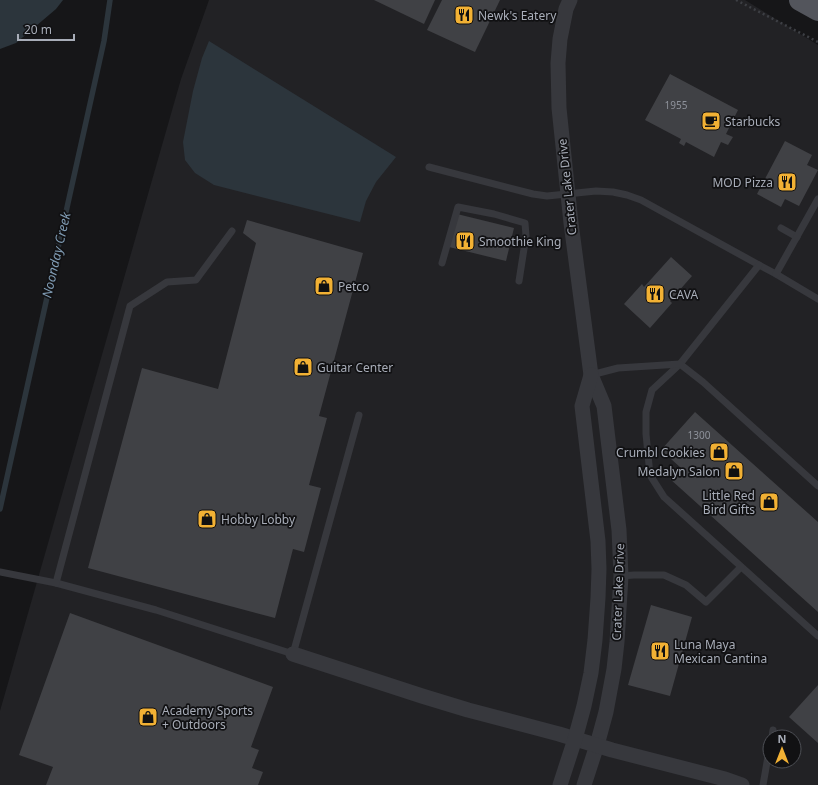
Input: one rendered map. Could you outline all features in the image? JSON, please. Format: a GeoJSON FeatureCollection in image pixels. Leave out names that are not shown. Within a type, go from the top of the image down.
{"type":"FeatureCollection","features":[{"type":"Feature","properties":{"kind":"main road"},"geometry":{"type":"LineString","coordinates":[[800,0],[818,10]]}},
{"type":"Feature","properties":{"kind":"street","name":"Crater Lake Drive"},"geometry":{"type":"LineString","coordinates":[[570,0],[566,9],[560,39],[558,63],[559,108],[571,223],[591,375],[604,406],[619,530],[621,576],[614,669],[606,712],[584,785]]}},
{"type":"Feature","properties":{"kind":"street","name":"Crater Lake Drive"},"geometry":{"type":"LineString","coordinates":[[560,785],[584,706],[596,640],[599,569],[598,541],[582,406],[591,375]]}},
{"type":"Feature","properties":{"kind":"street"},"geometry":{"type":"LineString","coordinates":[[292,654],[468,710],[597,746],[725,779],[742,785]]}},
{"type":"Feature","properties":{"kind":"lane"},"geometry":{"type":"LineString","coordinates":[[428,167],[533,194],[547,196],[596,191],[627,195],[641,200],[818,298]]}},
{"type":"Feature","properties":{"kind":"lane"},"geometry":{"type":"LineString","coordinates":[[776,274],[818,199]]}},
{"type":"Feature","properties":{"kind":"lane"},"geometry":{"type":"LineString","coordinates":[[442,263],[458,207],[494,214],[525,223],[526,236],[518,281]]}},
{"type":"Feature","properties":{"kind":"lane"},"geometry":{"type":"LineString","coordinates":[[781,228],[797,237]]}},
{"type":"Feature","properties":{"kind":"lane"},"geometry":{"type":"LineString","coordinates":[[56,583],[130,306],[167,282],[196,280],[232,231]]}},
{"type":"Feature","properties":{"kind":"lane"},"geometry":{"type":"LineString","coordinates":[[758,265],[680,364],[652,390],[646,412],[646,434],[650,475],[664,497],[818,636]]}},
{"type":"Feature","properties":{"kind":"lane"},"geometry":{"type":"LineString","coordinates":[[591,375],[618,368],[680,364],[703,382],[818,486]]}},
{"type":"Feature","properties":{"kind":"lane"},"geometry":{"type":"LineString","coordinates":[[0,572],[56,583],[156,610],[292,654],[359,415]]}},
{"type":"Feature","properties":{"kind":"lane"},"geometry":{"type":"LineString","coordinates":[[621,576],[664,575],[686,585],[706,602],[741,567]]}},
{"type":"Feature","properties":{"kind":"lane"},"geometry":{"type":"LineString","coordinates":[[763,785],[766,769]]}},
{"type":"Feature","properties":{"kind":"path"},"geometry":{"type":"LineString","coordinates":[[736,0],[818,42]]}},
{"type":"Feature","properties":{"kind":"shaded area"},"geometry":{"type":"Polygon","coordinates":[[[0,0],[63,0],[56,9],[16,43],[0,49],[0,0]]]}},
{"type":"Feature","properties":{"kind":"shaded area"},"geometry":{"type":"Polygon","coordinates":[[[209,0],[745,0],[818,45],[818,785],[0,785],[0,711],[181,79],[209,0]]]}},
{"type":"Feature","properties":{"kind":"shaded area"},"geometry":{"type":"Polygon","coordinates":[[[209,41],[396,157],[376,182],[366,201],[360,222],[214,185],[195,173],[185,160],[183,142],[193,91],[202,58],[209,41]]]}},
{"type":"Feature","properties":{"kind":"building"},"geometry":{"type":"Polygon","coordinates":[[[374,0],[435,0],[424,24],[374,0]]]}},
{"type":"Feature","properties":{"kind":"building","name":"Newk's Eatery"},"geometry":{"type":"Polygon","coordinates":[[[442,0],[500,0],[475,52],[427,30],[442,0]]]}},
{"type":"Feature","properties":{"kind":"building"},"geometry":{"type":"Polygon","coordinates":[[[670,74],[738,110],[726,134],[733,137],[728,145],[721,142],[714,157],[686,142],[684,146],[679,143],[681,139],[645,120],[670,74]]]}},
{"type":"Feature","properties":{"kind":"building","name":"MOD Pizza"},"geometry":{"type":"Polygon","coordinates":[[[785,141],[812,155],[807,165],[818,170],[799,206],[785,199],[781,207],[757,194],[785,141]]]}},
{"type":"Feature","properties":{"kind":"building"},"geometry":{"type":"Polygon","coordinates":[[[457,214],[514,228],[506,261],[449,247],[457,214]]]}},
{"type":"Feature","properties":{"kind":"building","name":"Hobby Lobby"},"geometry":{"type":"Polygon","coordinates":[[[247,220],[363,253],[319,416],[327,418],[309,485],[321,488],[304,552],[293,549],[275,618],[88,568],[142,368],[218,389],[256,243],[243,233],[247,220]]]}},
{"type":"Feature","properties":{"kind":"building","name":"CAVA"},"geometry":{"type":"Polygon","coordinates":[[[671,257],[692,276],[670,301],[672,303],[650,328],[624,304],[642,284],[644,287],[671,257]]]}},
{"type":"Feature","properties":{"kind":"building"},"geometry":{"type":"Polygon","coordinates":[[[695,412],[818,522],[818,612],[670,479],[681,468],[661,450],[695,412]]]}},
{"type":"Feature","properties":{"kind":"building","name":"Luna Maya Mexican Cantina"},"geometry":{"type":"Polygon","coordinates":[[[651,605],[692,617],[670,696],[628,685],[651,605]]]}},
{"type":"Feature","properties":{"kind":"building","name":"Academy Sports + Outdoors"},"geometry":{"type":"Polygon","coordinates":[[[70,613],[273,687],[251,747],[259,750],[252,768],[263,772],[258,785],[46,785],[53,767],[19,755],[70,613]]]}},
{"type":"Feature","properties":{"kind":"building"},"geometry":{"type":"Polygon","coordinates":[[[818,685],[818,743],[789,717],[818,685]]]}},
{"type":"Feature","properties":{"kind":"waterway","name":"Noonday Creek"},"geometry":{"type":"LineString","coordinates":[[0,509],[104,41],[110,0]]}},
{"type":"Feature","properties":{"kind":"place","name":"Newk's Eatery"},"geometry":{"type":"Point","coordinates":[464,15]}},
{"type":"Feature","properties":{"kind":"place","name":"Starbucks"},"geometry":{"type":"Point","coordinates":[711,121]}},
{"type":"Feature","properties":{"kind":"place","name":"MOD Pizza"},"geometry":{"type":"Point","coordinates":[787,182]}},
{"type":"Feature","properties":{"kind":"place","name":"Smoothie King"},"geometry":{"type":"Point","coordinates":[465,241]}},
{"type":"Feature","properties":{"kind":"place","name":"Petco"},"geometry":{"type":"Point","coordinates":[324,286]}},
{"type":"Feature","properties":{"kind":"place","name":"CAVA"},"geometry":{"type":"Point","coordinates":[655,294]}},
{"type":"Feature","properties":{"kind":"place","name":"Guitar Center"},"geometry":{"type":"Point","coordinates":[303,367]}},
{"type":"Feature","properties":{"kind":"place","name":"Crumbl Cookies"},"geometry":{"type":"Point","coordinates":[719,452]}},
{"type":"Feature","properties":{"kind":"place","name":"Medalyn Salon"},"geometry":{"type":"Point","coordinates":[734,471]}},
{"type":"Feature","properties":{"kind":"place","name":"Little Red Bird Gifts"},"geometry":{"type":"Point","coordinates":[769,502]}},
{"type":"Feature","properties":{"kind":"place","name":"Hobby Lobby"},"geometry":{"type":"Point","coordinates":[207,519]}},
{"type":"Feature","properties":{"kind":"place","name":"Luna Maya Mexican Cantina"},"geometry":{"type":"Point","coordinates":[660,651]}},
{"type":"Feature","properties":{"kind":"place","name":"Academy Sports + Outdoors"},"geometry":{"type":"Point","coordinates":[148,717]}}]}
